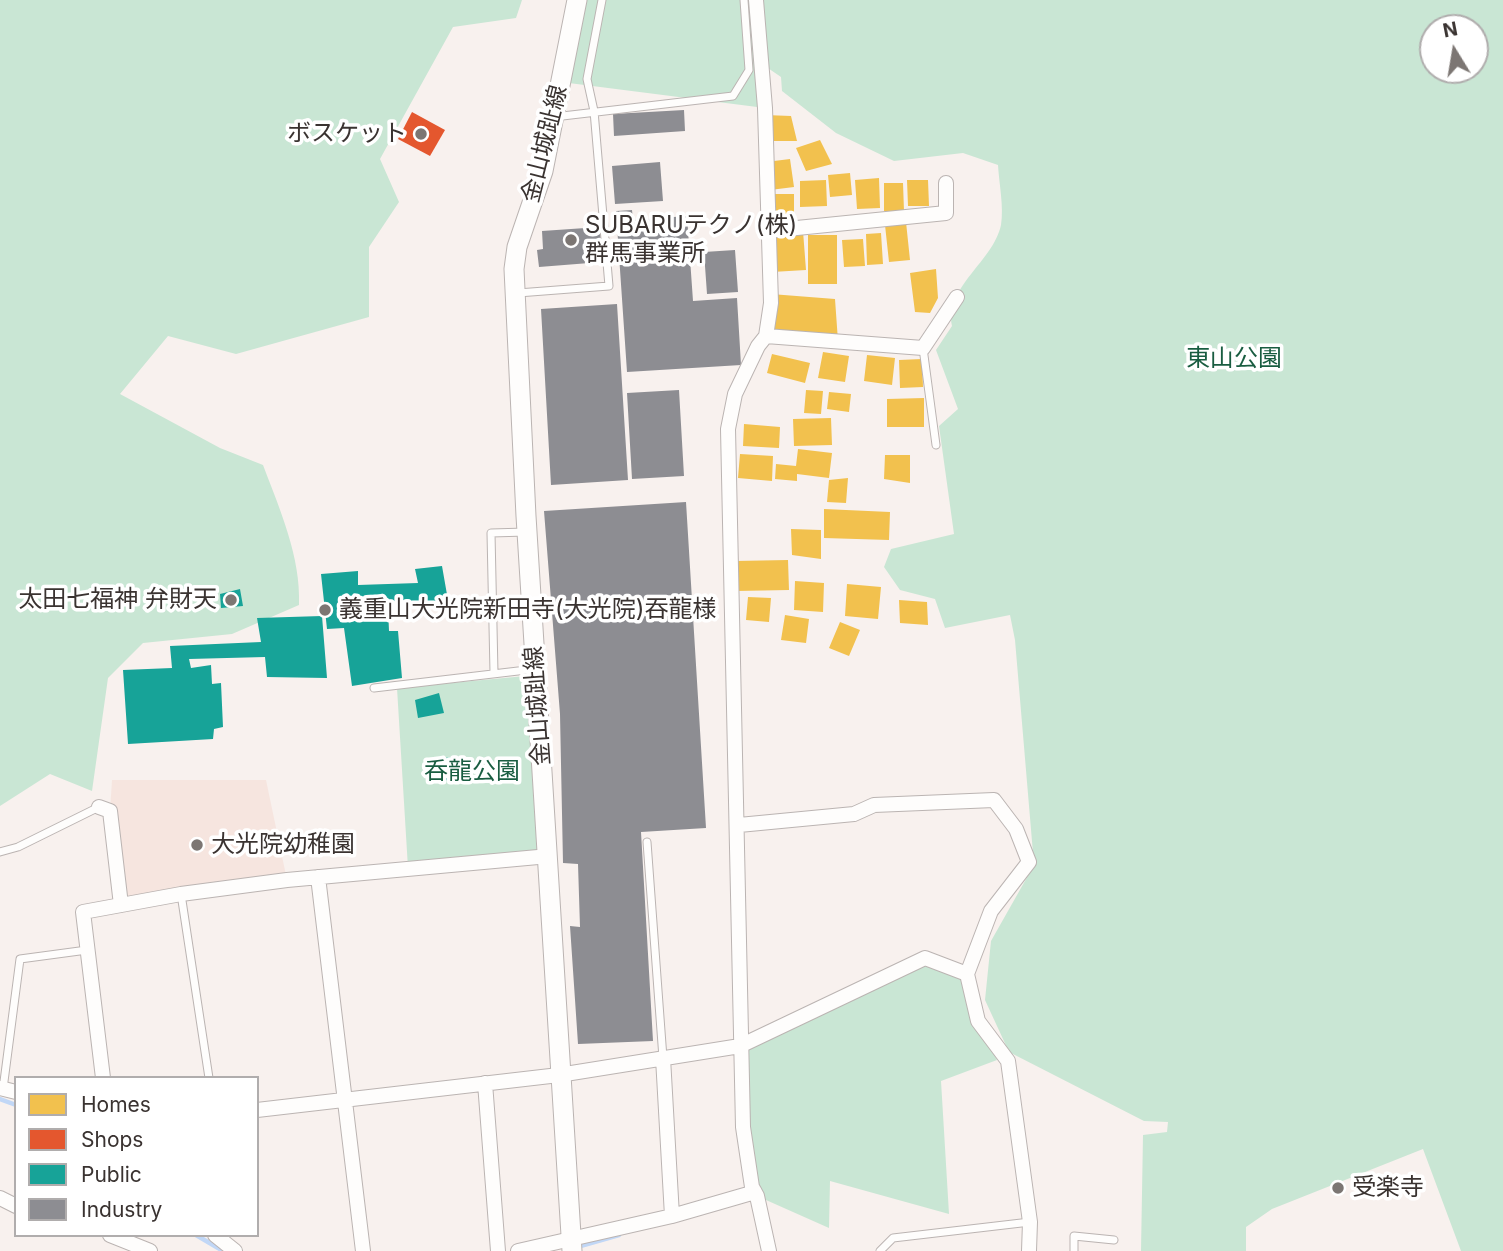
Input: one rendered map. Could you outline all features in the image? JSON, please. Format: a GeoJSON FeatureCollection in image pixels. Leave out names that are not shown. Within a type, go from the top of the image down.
{"type":"FeatureCollection","features":[{"type":"Feature","properties":{"kind":"main road","name":"金山城趾線"},"geometry":{"type":"LineString","coordinates":[[571,1244],[514,293],[517,247],[543,171],[577,0]]}},
{"type":"Feature","properties":{"kind":"street"},"geometry":{"type":"LineString","coordinates":[[757,0],[765,108],[771,294],[766,336],[758,346],[734,394],[728,429],[739,825],[743,1127],[752,1187],[769,1251]]}},
{"type":"Feature","properties":{"kind":"street"},"geometry":{"type":"LineString","coordinates":[[767,231],[946,213],[946,183]]}},
{"type":"Feature","properties":{"kind":"street"},"geometry":{"type":"LineString","coordinates":[[766,336],[923,348],[957,297]]}},
{"type":"Feature","properties":{"kind":"street"},"geometry":{"type":"LineString","coordinates":[[739,825],[854,814],[873,805],[994,800],[1016,829],[1029,862],[991,912],[967,974],[978,1021],[1009,1061],[1030,1222],[1029,1251]]}},
{"type":"Feature","properties":{"kind":"street"},"geometry":{"type":"LineString","coordinates":[[99,807],[110,811],[121,905]]}},
{"type":"Feature","properties":{"kind":"street"},"geometry":{"type":"LineString","coordinates":[[103,1076],[83,912],[181,894],[318,877],[549,856]]}},
{"type":"Feature","properties":{"kind":"street"},"geometry":{"type":"LineString","coordinates":[[318,877],[363,1251]]}},
{"type":"Feature","properties":{"kind":"street"},"geometry":{"type":"LineString","coordinates":[[259,1110],[561,1074],[740,1046],[925,958],[967,974]]}},
{"type":"Feature","properties":{"kind":"street"},"geometry":{"type":"LineString","coordinates":[[663,1058],[672,1216]]}},
{"type":"Feature","properties":{"kind":"street"},"geometry":{"type":"LineString","coordinates":[[485,1083],[498,1251]]}},
{"type":"Feature","properties":{"kind":"street"},"geometry":{"type":"LineString","coordinates":[[518,1251],[571,1244],[755,1192]]}},
{"type":"Feature","properties":{"kind":"street"},"geometry":{"type":"LineString","coordinates":[[115,1237],[150,1251]]}},
{"type":"Feature","properties":{"kind":"lane"},"geometry":{"type":"LineString","coordinates":[[514,293],[609,286],[594,111],[587,79],[602,0]]}},
{"type":"Feature","properties":{"kind":"lane"},"geometry":{"type":"LineString","coordinates":[[554,117],[733,96],[749,70],[744,0]]}},
{"type":"Feature","properties":{"kind":"lane"},"geometry":{"type":"LineString","coordinates":[[923,348],[936,445]]}},
{"type":"Feature","properties":{"kind":"lane"},"geometry":{"type":"LineString","coordinates":[[494,673],[491,533],[527,532]]}},
{"type":"Feature","properties":{"kind":"lane"},"geometry":{"type":"LineString","coordinates":[[374,688],[536,668]]}},
{"type":"Feature","properties":{"kind":"lane"},"geometry":{"type":"LineString","coordinates":[[0,852],[18,847],[99,807]]}},
{"type":"Feature","properties":{"kind":"lane"},"geometry":{"type":"LineString","coordinates":[[647,842],[663,1058]]}},
{"type":"Feature","properties":{"kind":"lane"},"geometry":{"type":"LineString","coordinates":[[181,894],[209,1076]]}},
{"type":"Feature","properties":{"kind":"lane"},"geometry":{"type":"LineString","coordinates":[[6,1090],[20,959],[87,950]]}},
{"type":"Feature","properties":{"kind":"lane"},"geometry":{"type":"LineString","coordinates":[[880,1251],[893,1238],[1030,1222]]}},
{"type":"Feature","properties":{"kind":"lane"},"geometry":{"type":"LineString","coordinates":[[1073,1251],[1074,1236],[1114,1240]]}},
{"type":"Feature","properties":{"kind":"shaded area","name":"大光院幼稚園"},"geometry":{"type":"Polygon","coordinates":[[[112,780],[266,780],[287,880],[121,905],[110,811],[112,780]]]}},
{"type":"Feature","properties":{"kind":"green space"},"geometry":{"type":"Polygon","coordinates":[[[0,0],[522,0],[516,18],[453,27],[380,159],[399,202],[369,247],[369,317],[236,354],[168,336],[120,394],[220,448],[263,465],[293,551],[299,605],[232,634],[143,643],[108,678],[92,791],[50,774],[0,806],[0,0]]]}},
{"type":"Feature","properties":{"kind":"green space","name":"東山公園"},"geometry":{"type":"Polygon","coordinates":[[[577,0],[1503,0],[1503,1251],[1461,1251],[1423,1149],[1272,1209],[1246,1227],[1246,1251],[1141,1251],[1143,1135],[1167,1132],[1168,1122],[1144,1121],[1009,1052],[985,1000],[991,941],[1034,865],[1015,640],[1010,615],[945,628],[935,599],[900,590],[884,567],[891,549],[954,534],[939,426],[958,409],[936,350],[952,326],[952,312],[962,286],[989,251],[1001,225],[998,165],[963,153],[894,161],[836,133],[782,91],[781,77],[762,64],[765,108],[561,82],[577,0]]]}},
{"type":"Feature","properties":{"kind":"green space","name":"呑龍公園"},"geometry":{"type":"Polygon","coordinates":[[[536,675],[549,856],[408,868],[397,688],[536,675]]]}},
{"type":"Feature","properties":{"kind":"green space"},"geometry":{"type":"Polygon","coordinates":[[[925,958],[967,974],[978,1021],[997,1060],[941,1081],[949,1214],[830,1181],[829,1228],[757,1196],[740,1046],[925,958]]]}},
{"type":"Feature","properties":{"kind":"building: Homes"},"geometry":{"type":"Polygon","coordinates":[[[765,115],[791,116],[797,141],[771,141],[765,115]]]}},
{"type":"Feature","properties":{"kind":"building: Homes"},"geometry":{"type":"Polygon","coordinates":[[[820,140],[832,164],[806,171],[796,148],[820,140]]]}},
{"type":"Feature","properties":{"kind":"building: Homes"},"geometry":{"type":"Polygon","coordinates":[[[790,159],[794,187],[770,190],[766,162],[790,159]]]}},
{"type":"Feature","properties":{"kind":"building: Homes"},"geometry":{"type":"Polygon","coordinates":[[[850,173],[852,195],[830,197],[828,175],[850,173]]]}},
{"type":"Feature","properties":{"kind":"building: Homes"},"geometry":{"type":"Polygon","coordinates":[[[879,178],[880,208],[857,209],[855,180],[879,178]]]}},
{"type":"Feature","properties":{"kind":"building: Homes"},"geometry":{"type":"Polygon","coordinates":[[[826,180],[827,206],[800,207],[800,181],[826,180]]]}},
{"type":"Feature","properties":{"kind":"building: Homes"},"geometry":{"type":"Polygon","coordinates":[[[907,180],[928,180],[929,206],[908,206],[907,180]]]}},
{"type":"Feature","properties":{"kind":"building: Homes"},"geometry":{"type":"Polygon","coordinates":[[[884,183],[903,183],[904,211],[884,211],[884,183]]]}},
{"type":"Feature","properties":{"kind":"building: Homes"},"geometry":{"type":"Polygon","coordinates":[[[770,194],[794,194],[794,219],[770,219],[770,194]]]}},
{"type":"Feature","properties":{"kind":"building: Homes"},"geometry":{"type":"Polygon","coordinates":[[[906,222],[910,260],[889,262],[885,225],[906,222]]]}},
{"type":"Feature","properties":{"kind":"building: Homes"},"geometry":{"type":"Polygon","coordinates":[[[803,231],[806,270],[772,272],[769,234],[803,231]]]}},
{"type":"Feature","properties":{"kind":"building: Homes"},"geometry":{"type":"Polygon","coordinates":[[[881,233],[883,264],[867,265],[866,234],[881,233]]]}},
{"type":"Feature","properties":{"kind":"building: Homes"},"geometry":{"type":"Polygon","coordinates":[[[808,235],[837,235],[837,284],[808,284],[808,235]]]}},
{"type":"Feature","properties":{"kind":"building: Homes"},"geometry":{"type":"Polygon","coordinates":[[[863,239],[865,266],[844,267],[842,240],[863,239]]]}},
{"type":"Feature","properties":{"kind":"building: Homes"},"geometry":{"type":"Polygon","coordinates":[[[936,269],[938,298],[930,313],[915,312],[910,273],[936,269]]]}},
{"type":"Feature","properties":{"kind":"building: Homes"},"geometry":{"type":"Polygon","coordinates":[[[771,294],[835,299],[838,341],[769,337],[771,294]]]}},
{"type":"Feature","properties":{"kind":"building: Homes"},"geometry":{"type":"Polygon","coordinates":[[[823,352],[849,356],[845,382],[818,378],[823,352]]]}},
{"type":"Feature","properties":{"kind":"building: Homes"},"geometry":{"type":"Polygon","coordinates":[[[772,354],[810,363],[805,383],[767,373],[772,354]]]}},
{"type":"Feature","properties":{"kind":"building: Homes"},"geometry":{"type":"Polygon","coordinates":[[[867,355],[895,358],[892,385],[864,381],[867,355]]]}},
{"type":"Feature","properties":{"kind":"building: Homes"},"geometry":{"type":"Polygon","coordinates":[[[922,359],[923,387],[900,388],[899,360],[922,359]]]}},
{"type":"Feature","properties":{"kind":"building: Homes"},"geometry":{"type":"Polygon","coordinates":[[[806,390],[823,391],[821,414],[804,413],[806,390]]]}},
{"type":"Feature","properties":{"kind":"building: Homes"},"geometry":{"type":"Polygon","coordinates":[[[829,392],[851,394],[849,412],[827,409],[829,392]]]}},
{"type":"Feature","properties":{"kind":"building: Homes"},"geometry":{"type":"Polygon","coordinates":[[[924,398],[924,427],[887,427],[887,399],[924,398]]]}},
{"type":"Feature","properties":{"kind":"building: Homes"},"geometry":{"type":"Polygon","coordinates":[[[831,418],[832,445],[794,446],[793,419],[831,418]]]}},
{"type":"Feature","properties":{"kind":"building: Homes"},"geometry":{"type":"Polygon","coordinates":[[[744,424],[780,427],[779,448],[743,446],[744,424]]]}},
{"type":"Feature","properties":{"kind":"building: Homes"},"geometry":{"type":"Polygon","coordinates":[[[798,449],[832,453],[829,478],[797,474],[797,481],[775,479],[776,464],[796,466],[798,449]]]}},
{"type":"Feature","properties":{"kind":"building: Homes"},"geometry":{"type":"Polygon","coordinates":[[[740,454],[773,456],[772,481],[738,478],[740,454]]]}},
{"type":"Feature","properties":{"kind":"building: Homes"},"geometry":{"type":"Polygon","coordinates":[[[885,455],[910,455],[910,483],[884,479],[885,455]]]}},
{"type":"Feature","properties":{"kind":"building: Homes"},"geometry":{"type":"Polygon","coordinates":[[[848,478],[846,503],[827,502],[829,480],[848,478]]]}},
{"type":"Feature","properties":{"kind":"building: Homes"},"geometry":{"type":"Polygon","coordinates":[[[824,509],[890,512],[889,540],[824,538],[824,509]]]}},
{"type":"Feature","properties":{"kind":"building: Homes"},"geometry":{"type":"Polygon","coordinates":[[[791,529],[821,530],[821,559],[792,555],[791,529]]]}},
{"type":"Feature","properties":{"kind":"building: Homes"},"geometry":{"type":"Polygon","coordinates":[[[788,560],[789,590],[736,591],[735,561],[788,560]]]}},
{"type":"Feature","properties":{"kind":"building: Homes"},"geometry":{"type":"Polygon","coordinates":[[[795,581],[824,583],[823,612],[794,610],[795,581]]]}},
{"type":"Feature","properties":{"kind":"building: Homes"},"geometry":{"type":"Polygon","coordinates":[[[847,584],[881,587],[878,619],[845,616],[847,584]]]}},
{"type":"Feature","properties":{"kind":"building: Homes"},"geometry":{"type":"Polygon","coordinates":[[[748,597],[771,598],[769,622],[746,620],[748,597]]]}},
{"type":"Feature","properties":{"kind":"building: Homes"},"geometry":{"type":"Polygon","coordinates":[[[899,600],[927,602],[928,625],[900,623],[899,600]]]}},
{"type":"Feature","properties":{"kind":"building: Homes"},"geometry":{"type":"Polygon","coordinates":[[[785,615],[809,619],[806,643],[781,640],[785,615]]]}},
{"type":"Feature","properties":{"kind":"building: Homes"},"geometry":{"type":"Polygon","coordinates":[[[840,622],[860,630],[849,656],[829,648],[840,622]]]}},
{"type":"Feature","properties":{"kind":"building: Shops","name":"ボスケット"},"geometry":{"type":"Polygon","coordinates":[[[412,112],[445,130],[430,156],[398,139],[412,112]]]}},
{"type":"Feature","properties":{"kind":"building: Public"},"geometry":{"type":"Polygon","coordinates":[[[442,566],[449,606],[388,608],[389,631],[398,631],[402,678],[352,686],[344,628],[327,629],[321,574],[358,571],[358,585],[418,583],[415,569],[442,566]]]}},
{"type":"Feature","properties":{"kind":"building: Public","name":"太田七福神 弁財天"},"geometry":{"type":"Polygon","coordinates":[[[240,589],[243,606],[221,608],[220,594],[240,589]]]}},
{"type":"Feature","properties":{"kind":"building: Public"},"geometry":{"type":"Polygon","coordinates":[[[322,616],[327,678],[267,677],[265,657],[189,659],[191,668],[211,665],[212,684],[221,683],[223,727],[214,729],[213,739],[128,744],[123,670],[172,668],[170,646],[261,642],[257,618],[322,616]]]}},
{"type":"Feature","properties":{"kind":"building: Public"},"geometry":{"type":"Polygon","coordinates":[[[439,693],[444,713],[418,718],[415,700],[439,693]]]}},
{"type":"Feature","properties":{"kind":"building: Public"},"geometry":{"type":"Polygon","coordinates":[[[459,757],[462,777],[443,781],[441,758],[459,757]]]}},
{"type":"Feature","properties":{"kind":"building: Industry"},"geometry":{"type":"Polygon","coordinates":[[[684,110],[685,131],[614,136],[613,114],[684,110]]]}},
{"type":"Feature","properties":{"kind":"building: Industry"},"geometry":{"type":"Polygon","coordinates":[[[660,162],[663,201],[615,204],[612,166],[660,162]]]}},
{"type":"Feature","properties":{"kind":"building: Industry"},"geometry":{"type":"Polygon","coordinates":[[[632,210],[633,220],[687,216],[693,301],[737,298],[741,365],[627,372],[616,211],[632,210]]]}},
{"type":"Feature","properties":{"kind":"building: Industry","name":"SUBARUテクノ(株) 群馬事業所"},"geometry":{"type":"Polygon","coordinates":[[[600,227],[602,262],[539,267],[537,250],[543,249],[542,231],[600,227]]]}},
{"type":"Feature","properties":{"kind":"building: Industry"},"geometry":{"type":"Polygon","coordinates":[[[735,250],[738,292],[707,294],[704,252],[735,250]]]}},
{"type":"Feature","properties":{"kind":"building: Industry"},"geometry":{"type":"Polygon","coordinates":[[[617,304],[628,480],[551,485],[541,309],[617,304]]]}},
{"type":"Feature","properties":{"kind":"building: Industry"},"geometry":{"type":"Polygon","coordinates":[[[679,390],[684,476],[632,479],[627,393],[679,390]]]}},
{"type":"Feature","properties":{"kind":"building: Industry"},"geometry":{"type":"Polygon","coordinates":[[[686,502],[706,828],[641,832],[653,1041],[578,1044],[570,926],[580,927],[578,864],[563,863],[560,714],[544,511],[686,502]]]}},
{"type":"Feature","properties":{"kind":"waterway"},"geometry":{"type":"LineString","coordinates":[[0,1099],[14,1104]]}},
{"type":"Feature","properties":{"kind":"waterway"},"geometry":{"type":"LineString","coordinates":[[577,1247],[619,1235]]}},
{"type":"Feature","properties":{"kind":"waterway"},"geometry":{"type":"LineString","coordinates":[[199,1237],[223,1251]]}},
{"type":"Feature","properties":{"kind":"place","name":"ボスケット"},"geometry":{"type":"Point","coordinates":[421,134]}},
{"type":"Feature","properties":{"kind":"place","name":"SUBARUテクノ(株) 群馬事業所"},"geometry":{"type":"Point","coordinates":[571,240]}},
{"type":"Feature","properties":{"kind":"place","name":"太田七福神 弁財天"},"geometry":{"type":"Point","coordinates":[231,600]}},
{"type":"Feature","properties":{"kind":"place","name":"義重山大光院新田寺(大光院)吞龍様"},"geometry":{"type":"Point","coordinates":[325,610]}},
{"type":"Feature","properties":{"kind":"place","name":"大光院幼稚園"},"geometry":{"type":"Point","coordinates":[197,845]}},
{"type":"Feature","properties":{"kind":"place","name":"受楽寺"},"geometry":{"type":"Point","coordinates":[1338,1188]}}]}
